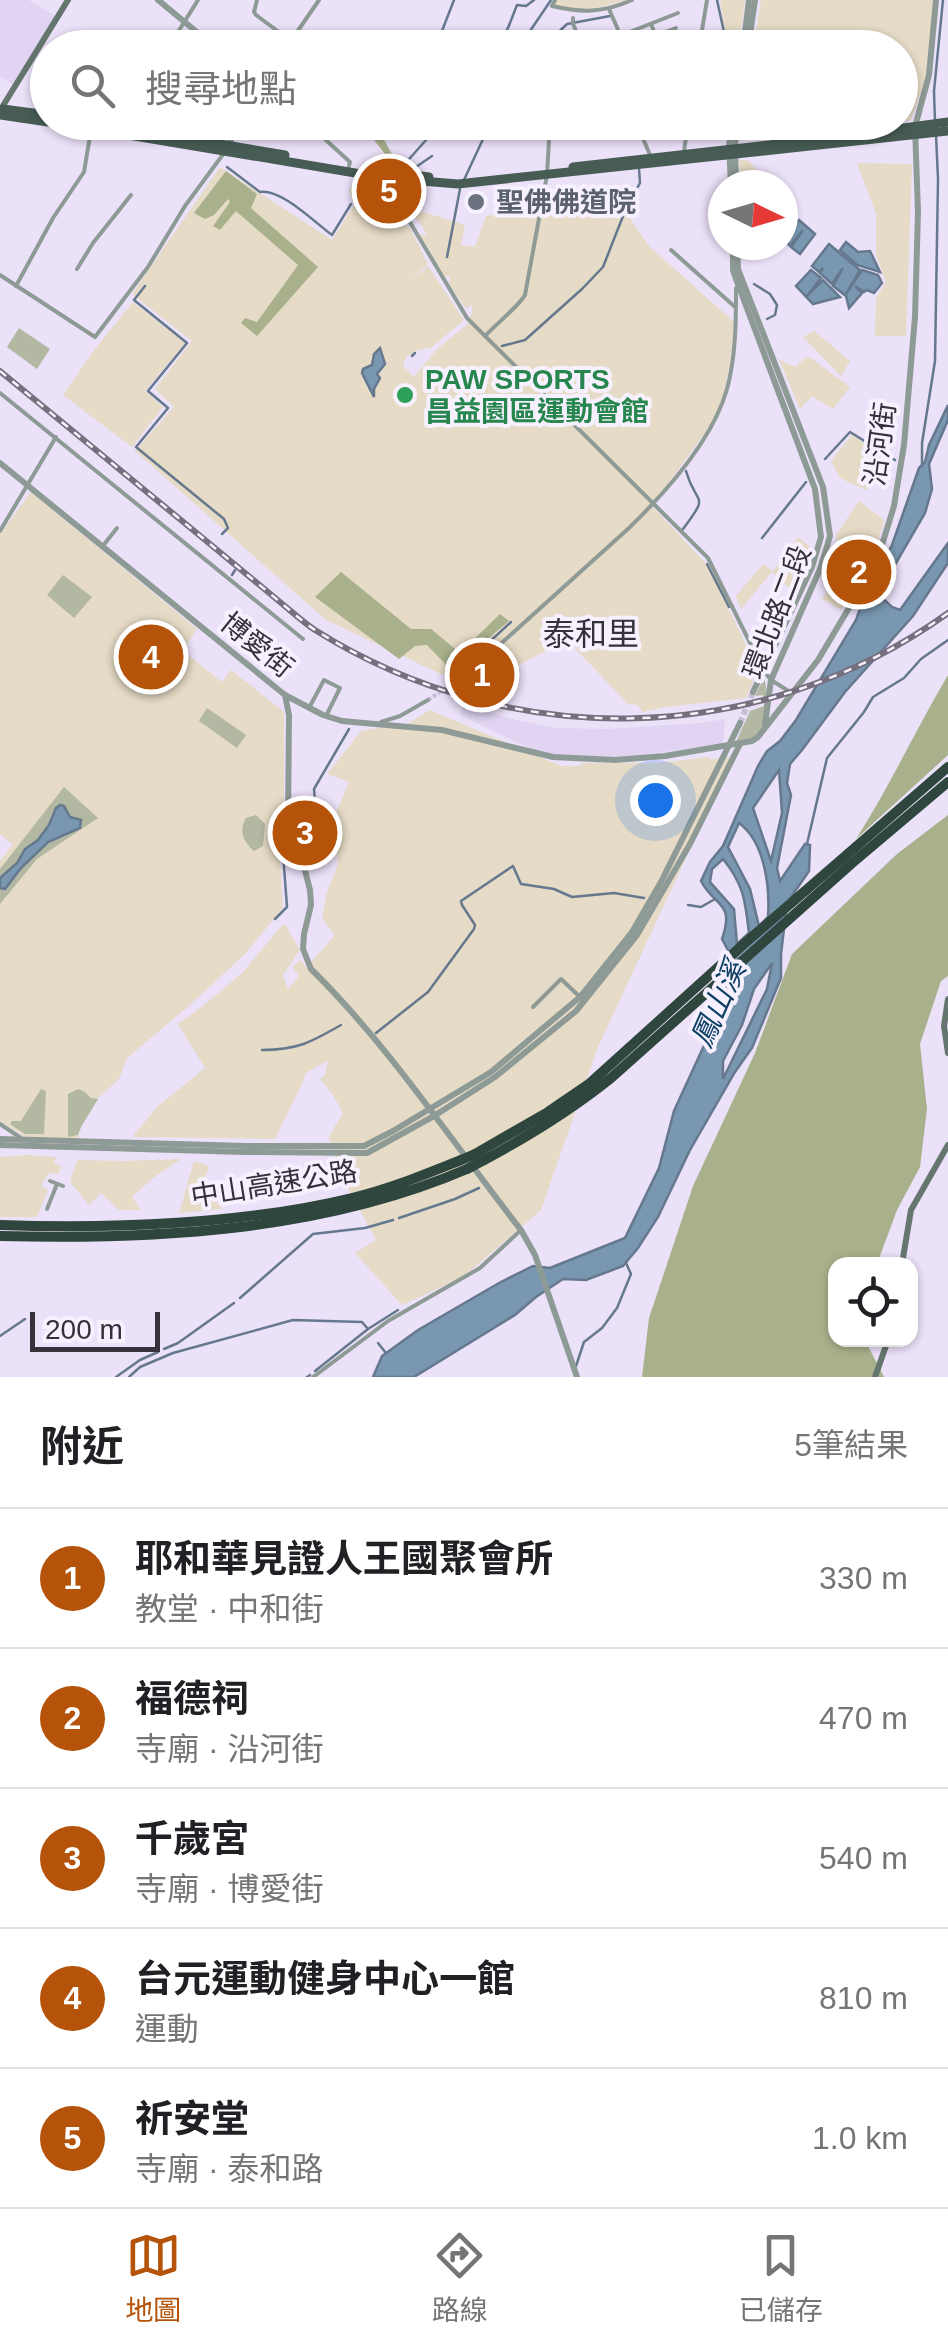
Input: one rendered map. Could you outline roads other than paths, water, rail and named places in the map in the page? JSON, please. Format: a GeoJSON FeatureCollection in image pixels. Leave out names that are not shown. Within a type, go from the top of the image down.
{"type":"FeatureCollection","features":[{"type":"Feature","properties":{"kind":"highway"},"geometry":{"type":"LineString","coordinates":[[848,860],[948,767]]}},
{"type":"Feature","properties":{"kind":"highway"},"geometry":{"type":"LineString","coordinates":[[848,860],[948,782]]}},
{"type":"Feature","properties":{"kind":"highway","name":"中山高速公路"},"geometry":{"type":"LineString","coordinates":[[480,1157],[588,1084],[848,860]]}},
{"type":"Feature","properties":{"kind":"highway","name":"中山高速公路"},"geometry":{"type":"LineString","coordinates":[[0,1236],[142,1234],[304,1219],[396,1196],[528,1138],[611,1078],[848,860]]}},
{"type":"Feature","properties":{"kind":"highway","name":"中山高速公路"},"geometry":{"type":"LineString","coordinates":[[0,1225],[128,1224],[292,1210],[354,1198],[464,1164]]}},
{"type":"Feature","properties":{"kind":"main road"},"geometry":{"type":"LineString","coordinates":[[50,30],[68,0]]}},
{"type":"Feature","properties":{"kind":"main road"},"geometry":{"type":"LineString","coordinates":[[30,62],[0,111],[30,117]]}},
{"type":"Feature","properties":{"kind":"main road"},"geometry":{"type":"LineString","coordinates":[[918,130],[948,122]]}},
{"type":"Feature","properties":{"kind":"main road"},"geometry":{"type":"LineString","coordinates":[[918,131],[948,131]]}},
{"type":"Feature","properties":{"kind":"main road"},"geometry":{"type":"LineString","coordinates":[[178,140],[369,172],[464,181],[837,140]]}},
{"type":"Feature","properties":{"kind":"main road"},"geometry":{"type":"LineString","coordinates":[[228,148],[369,172]]}},
{"type":"Feature","properties":{"kind":"main road"},"geometry":{"type":"LineString","coordinates":[[547,172],[683,154],[732,152]]}},
{"type":"Feature","properties":{"kind":"main road"},"geometry":{"type":"LineString","coordinates":[[948,999],[944,1026],[948,1053]]}},
{"type":"Feature","properties":{"kind":"main road"},"geometry":{"type":"LineString","coordinates":[[903,1257],[912,1210],[948,1145]]}},
{"type":"Feature","properties":{"kind":"main road"},"geometry":{"type":"LineString","coordinates":[[876,1377],[886,1347]]}},
{"type":"Feature","properties":{"kind":"street"},"geometry":{"type":"LineString","coordinates":[[158,0],[194,30]]}},
{"type":"Feature","properties":{"kind":"street"},"geometry":{"type":"LineString","coordinates":[[179,30],[198,0]]}},
{"type":"Feature","properties":{"kind":"street"},"geometry":{"type":"LineString","coordinates":[[258,0],[256,16],[276,30]]}},
{"type":"Feature","properties":{"kind":"street"},"geometry":{"type":"LineString","coordinates":[[299,30],[319,0]]}},
{"type":"Feature","properties":{"kind":"street"},"geometry":{"type":"LineString","coordinates":[[553,3],[583,13],[632,0]]}},
{"type":"Feature","properties":{"kind":"street"},"geometry":{"type":"LineString","coordinates":[[702,30],[707,0]]}},
{"type":"Feature","properties":{"kind":"street"},"geometry":{"type":"LineString","coordinates":[[748,30],[752,0]]}},
{"type":"Feature","properties":{"kind":"street","name":"沿河街"},"geometry":{"type":"LineString","coordinates":[[918,118],[928,75],[936,0]]}},
{"type":"Feature","properties":{"kind":"street"},"geometry":{"type":"LineString","coordinates":[[608,9],[618,30]]}},
{"type":"Feature","properties":{"kind":"street"},"geometry":{"type":"LineString","coordinates":[[635,30],[678,13]]}},
{"type":"Feature","properties":{"kind":"street"},"geometry":{"type":"LineString","coordinates":[[573,21],[577,30]]}},
{"type":"Feature","properties":{"kind":"street"},"geometry":{"type":"LineString","coordinates":[[651,24],[654,30]]}},
{"type":"Feature","properties":{"kind":"street"},"geometry":{"type":"LineString","coordinates":[[671,30],[676,28]]}},
{"type":"Feature","properties":{"kind":"street"},"geometry":{"type":"LineString","coordinates":[[16,286],[53,218],[84,172],[88,140]]}},
{"type":"Feature","properties":{"kind":"street"},"geometry":{"type":"LineString","coordinates":[[0,275],[95,338],[148,267],[231,140]]}},
{"type":"Feature","properties":{"kind":"street"},"geometry":{"type":"LineString","coordinates":[[326,140],[350,166]]}},
{"type":"Feature","properties":{"kind":"street"},"geometry":{"type":"LineString","coordinates":[[484,336],[524,296],[547,172],[549,140]]}},
{"type":"Feature","properties":{"kind":"street"},"geometry":{"type":"LineString","coordinates":[[643,140],[650,158]]}},
{"type":"Feature","properties":{"kind":"street"},"geometry":{"type":"LineString","coordinates":[[683,154],[685,140]]}},
{"type":"Feature","properties":{"kind":"street"},"geometry":{"type":"LineString","coordinates":[[733,170],[734,140]]}},
{"type":"Feature","properties":{"kind":"street","name":"沿河街"},"geometry":{"type":"LineString","coordinates":[[764,730],[818,660],[868,576],[878,558],[894,506],[914,339],[918,212],[915,140]]}},
{"type":"Feature","properties":{"kind":"street"},"geometry":{"type":"LineString","coordinates":[[369,172],[408,219],[462,312],[708,558],[764,672],[792,694]]}},
{"type":"Feature","properties":{"kind":"street"},"geometry":{"type":"LineString","coordinates":[[78,269],[100,232],[130,196]]}},
{"type":"Feature","properties":{"kind":"street"},"geometry":{"type":"LineString","coordinates":[[671,250],[736,310]]}},
{"type":"Feature","properties":{"kind":"street","name":"環北路二段"},"geometry":{"type":"LineString","coordinates":[[734,260],[736,279],[816,489],[820,514],[821,537],[812,567],[754,692]]}},
{"type":"Feature","properties":{"kind":"street","name":"環北路二段"},"geometry":{"type":"LineString","coordinates":[[737,260],[743,298],[823,487],[830,536],[820,570],[770,680],[764,730]]}},
{"type":"Feature","properties":{"kind":"street"},"geometry":{"type":"LineString","coordinates":[[465,676],[654,504],[709,433],[726,392],[736,310],[743,298]]}},
{"type":"Feature","properties":{"kind":"street"},"geometry":{"type":"LineString","coordinates":[[0,393],[303,640]]}},
{"type":"Feature","properties":{"kind":"street"},"geometry":{"type":"LineString","coordinates":[[0,531],[56,437]]}},
{"type":"Feature","properties":{"kind":"street","name":"博愛街"},"geometry":{"type":"LineString","coordinates":[[0,463],[285,695],[290,715],[288,821],[310,890],[305,956],[311,969],[375,1038],[523,1232],[535,1255],[577,1377]]}},
{"type":"Feature","properties":{"kind":"street"},"geometry":{"type":"LineString","coordinates":[[102,547],[117,528]]}},
{"type":"Feature","properties":{"kind":"street"},"geometry":{"type":"LineString","coordinates":[[309,708],[324,680],[340,688],[326,716]]}},
{"type":"Feature","properties":{"kind":"street"},"geometry":{"type":"LineString","coordinates":[[285,695],[326,716],[366,724],[442,730],[565,758],[616,760],[665,756],[752,741],[764,730]]}},
{"type":"Feature","properties":{"kind":"street"},"geometry":{"type":"LineString","coordinates":[[366,724],[400,716],[428,700]]}},
{"type":"Feature","properties":{"kind":"street"},"geometry":{"type":"LineString","coordinates":[[432,1112],[491,1072],[580,997],[632,932],[684,840],[740,723]]}},
{"type":"Feature","properties":{"kind":"street"},"geometry":{"type":"LineString","coordinates":[[0,1142],[364,1146],[432,1112],[495,1077],[576,1011],[638,935],[741,743]]}},
{"type":"Feature","properties":{"kind":"street"},"geometry":{"type":"LineString","coordinates":[[534,1006],[561,978],[580,997]]}},
{"type":"Feature","properties":{"kind":"street"},"geometry":{"type":"LineString","coordinates":[[0,1124],[25,1143]]}},
{"type":"Feature","properties":{"kind":"street"},"geometry":{"type":"LineString","coordinates":[[46,1209],[53,1182],[63,1186]]}},
{"type":"Feature","properties":{"kind":"street"},"geometry":{"type":"LineString","coordinates":[[313,1377],[388,1321],[480,1268],[523,1232]]}},
{"type":"Feature","properties":{"kind":"water"},"geometry":{"type":"Polygon","coordinates":[[[798,221],[815,234],[800,254],[798,237],[803,230],[798,236],[798,221]]]}},
{"type":"Feature","properties":{"kind":"water"},"geometry":{"type":"Polygon","coordinates":[[[846,242],[858,252],[870,251],[880,272],[857,265],[840,250],[846,242]]]}},
{"type":"Feature","properties":{"kind":"water"},"geometry":{"type":"Polygon","coordinates":[[[829,244],[860,270],[846,294],[862,270],[878,275],[882,283],[874,293],[855,286],[862,293],[849,308],[846,296],[833,286],[843,268],[832,284],[820,273],[823,268],[819,272],[812,266],[829,244]]]}},
{"type":"Feature","properties":{"kind":"water"},"geometry":{"type":"Polygon","coordinates":[[[811,270],[821,278],[807,296],[823,280],[840,297],[813,304],[796,286],[811,270]]]}},
{"type":"Feature","properties":{"kind":"water"},"geometry":{"type":"Polygon","coordinates":[[[380,348],[385,364],[377,374],[380,378],[374,397],[362,373],[372,365],[380,348]]]}},
{"type":"Feature","properties":{"kind":"water","name":"鳳山溪"},"geometry":{"type":"Polygon","coordinates":[[[948,405],[948,420],[929,464],[932,489],[925,513],[878,594],[900,610],[948,543],[948,563],[913,616],[845,692],[790,764],[787,783],[791,795],[777,868],[780,881],[805,844],[810,845],[809,871],[787,903],[781,978],[752,1048],[690,1150],[658,1217],[623,1266],[586,1280],[563,1279],[515,1315],[414,1377],[373,1377],[382,1356],[418,1330],[499,1283],[533,1266],[550,1268],[625,1238],[659,1168],[674,1111],[724,1002],[732,958],[722,939],[725,911],[701,881],[723,846],[758,766],[796,720],[856,620],[892,545],[948,405]],[[779,770],[753,808],[771,861],[782,813],[779,770]],[[739,823],[728,847],[750,889],[759,926],[768,917],[767,879],[760,853],[739,823]],[[723,859],[712,869],[710,882],[734,909],[737,944],[749,933],[742,893],[723,859]],[[772,963],[754,989],[742,1025],[723,1061],[723,1079],[767,989],[772,963]]]}},
{"type":"Feature","properties":{"kind":"water"},"geometry":{"type":"Polygon","coordinates":[[[60,805],[70,817],[81,820],[80,828],[48,842],[5,889],[0,888],[0,878],[38,840],[60,805]]]}},
{"type":"Feature","properties":{"kind":"waterway"},"geometry":{"type":"LineString","coordinates":[[442,30],[454,0]]}},
{"type":"Feature","properties":{"kind":"waterway"},"geometry":{"type":"LineString","coordinates":[[507,30],[517,5],[526,6],[534,0]]}},
{"type":"Feature","properties":{"kind":"waterway"},"geometry":{"type":"LineString","coordinates":[[531,30],[551,0]]}},
{"type":"Feature","properties":{"kind":"waterway"},"geometry":{"type":"LineString","coordinates":[[717,0],[724,30]]}},
{"type":"Feature","properties":{"kind":"waterway"},"geometry":{"type":"LineString","coordinates":[[935,122],[934,91],[943,0]]}},
{"type":"Feature","properties":{"kind":"waterway"},"geometry":{"type":"LineString","coordinates":[[561,30],[567,24],[610,16]]}},
{"type":"Feature","properties":{"kind":"waterway"},"geometry":{"type":"LineString","coordinates":[[922,466],[935,361],[936,135]]}},
{"type":"Feature","properties":{"kind":"waterway"},"geometry":{"type":"LineString","coordinates":[[403,166],[426,140]]}},
{"type":"Feature","properties":{"kind":"waterway"},"geometry":{"type":"LineString","coordinates":[[463,182],[483,140]]}},
{"type":"Feature","properties":{"kind":"waterway"},"geometry":{"type":"LineString","coordinates":[[409,168],[432,156]]}},
{"type":"Feature","properties":{"kind":"waterway"},"geometry":{"type":"LineString","coordinates":[[227,167],[260,192],[288,201],[332,235],[351,204]]}},
{"type":"Feature","properties":{"kind":"waterway"},"geometry":{"type":"LineString","coordinates":[[502,346],[525,340],[603,267],[640,183],[639,169]]}},
{"type":"Feature","properties":{"kind":"waterway"},"geometry":{"type":"LineString","coordinates":[[447,257],[460,189]]}},
{"type":"Feature","properties":{"kind":"waterway"},"geometry":{"type":"LineString","coordinates":[[754,284],[770,294],[777,305],[775,315],[767,319]]}},
{"type":"Feature","properties":{"kind":"waterway"},"geometry":{"type":"LineString","coordinates":[[145,286],[134,300],[187,343],[148,391],[168,408],[136,447],[224,519],[228,528],[222,534]]}},
{"type":"Feature","properties":{"kind":"waterway"},"geometry":{"type":"LineString","coordinates":[[412,356],[415,353]]}},
{"type":"Feature","properties":{"kind":"waterway"},"geometry":{"type":"LineString","coordinates":[[825,459],[850,432],[895,460]]}},
{"type":"Feature","properties":{"kind":"waterway"},"geometry":{"type":"LineString","coordinates":[[683,529],[699,504],[686,471]]}},
{"type":"Feature","properties":{"kind":"waterway"},"geometry":{"type":"LineString","coordinates":[[762,538],[806,482]]}},
{"type":"Feature","properties":{"kind":"waterway"},"geometry":{"type":"LineString","coordinates":[[707,564],[729,607]]}},
{"type":"Feature","properties":{"kind":"waterway"},"geometry":{"type":"LineString","coordinates":[[232,575],[235,570]]}},
{"type":"Feature","properties":{"kind":"waterway"},"geometry":{"type":"LineString","coordinates":[[447,681],[511,622]]}},
{"type":"Feature","properties":{"kind":"waterway"},"geometry":{"type":"LineString","coordinates":[[807,844],[827,758],[873,697],[904,678],[921,659],[948,640]]}},
{"type":"Feature","properties":{"kind":"waterway"},"geometry":{"type":"LineString","coordinates":[[295,815],[315,802],[314,789],[349,729]]}},
{"type":"Feature","properties":{"kind":"waterway"},"geometry":{"type":"LineString","coordinates":[[275,919],[287,907],[281,827],[287,826]]}},
{"type":"Feature","properties":{"kind":"waterway"},"geometry":{"type":"LineString","coordinates":[[376,1033],[428,992],[474,929],[461,901],[513,866],[521,884],[554,889],[572,897],[614,893],[644,898]]}},
{"type":"Feature","properties":{"kind":"waterway"},"geometry":{"type":"LineString","coordinates":[[688,905],[701,907],[715,899]]}},
{"type":"Feature","properties":{"kind":"waterway"},"geometry":{"type":"LineString","coordinates":[[262,1050],[304,1044],[341,1025]]}},
{"type":"Feature","properties":{"kind":"waterway"},"geometry":{"type":"LineString","coordinates":[[399,1218],[479,1188]]}},
{"type":"Feature","properties":{"kind":"waterway"},"geometry":{"type":"LineString","coordinates":[[240,1298],[313,1234],[365,1228],[393,1220]]}},
{"type":"Feature","properties":{"kind":"waterway"},"geometry":{"type":"LineString","coordinates":[[576,1366],[584,1342],[602,1328],[617,1308],[631,1274],[626,1263]]}},
{"type":"Feature","properties":{"kind":"waterway"},"geometry":{"type":"LineString","coordinates":[[164,1349],[234,1303]]}},
{"type":"Feature","properties":{"kind":"waterway"},"geometry":{"type":"LineString","coordinates":[[315,1371],[398,1310]]}},
{"type":"Feature","properties":{"kind":"waterway"},"geometry":{"type":"LineString","coordinates":[[0,1336],[25,1319]]}},
{"type":"Feature","properties":{"kind":"waterway"},"geometry":{"type":"LineString","coordinates":[[129,1377],[140,1367],[173,1353],[293,1320],[362,1322],[368,1329]]}},
{"type":"Feature","properties":{"kind":"waterway"},"geometry":{"type":"LineString","coordinates":[[378,1343],[386,1353]]}},
{"type":"Feature","properties":{"kind":"waterway"},"geometry":{"type":"LineString","coordinates":[[116,1377],[158,1352]]}},
{"type":"Feature","properties":{"kind":"tunnel"},"geometry":{"type":"LineString","coordinates":[[428,700],[465,676]]}},
{"type":"Feature","properties":{"kind":"tunnel"},"geometry":{"type":"LineString","coordinates":[[740,723],[753,692]]}},
{"type":"Feature","properties":{"kind":"railway"},"geometry":{"type":"LineString","coordinates":[[0,371],[315,630],[391,670],[470,698],[552,714],[634,718],[717,710],[797,690],[875,658],[948,613]]}},
{"type":"Feature","properties":{"kind":"place","name":"祈安堂"},"geometry":{"type":"Point","coordinates":[389,191]}},
{"type":"Feature","properties":{"kind":"place","name":"聖佛佛道院"},"geometry":{"type":"Point","coordinates":[476,202]}},
{"type":"Feature","properties":{"kind":"place","name":"PAW SPORTS 昌益園區運動會館"},"geometry":{"type":"Point","coordinates":[405,395]}},
{"type":"Feature","properties":{"kind":"place","name":"福德祠"},"geometry":{"type":"Point","coordinates":[859,572]}},
{"type":"Feature","properties":{"kind":"place","name":"台元運動健身中心一館"},"geometry":{"type":"Point","coordinates":[151,657]}},
{"type":"Feature","properties":{"kind":"place","name":"耶和華見證人王國聚會所"},"geometry":{"type":"Point","coordinates":[482,675]}},
{"type":"Feature","properties":{"kind":"place","name":"千歲宮"},"geometry":{"type":"Point","coordinates":[305,833]}},
{"type":"Feature","properties":{"kind":"district","name":"泰和里"},"geometry":{"type":"Point","coordinates":[591,634]}}]}
